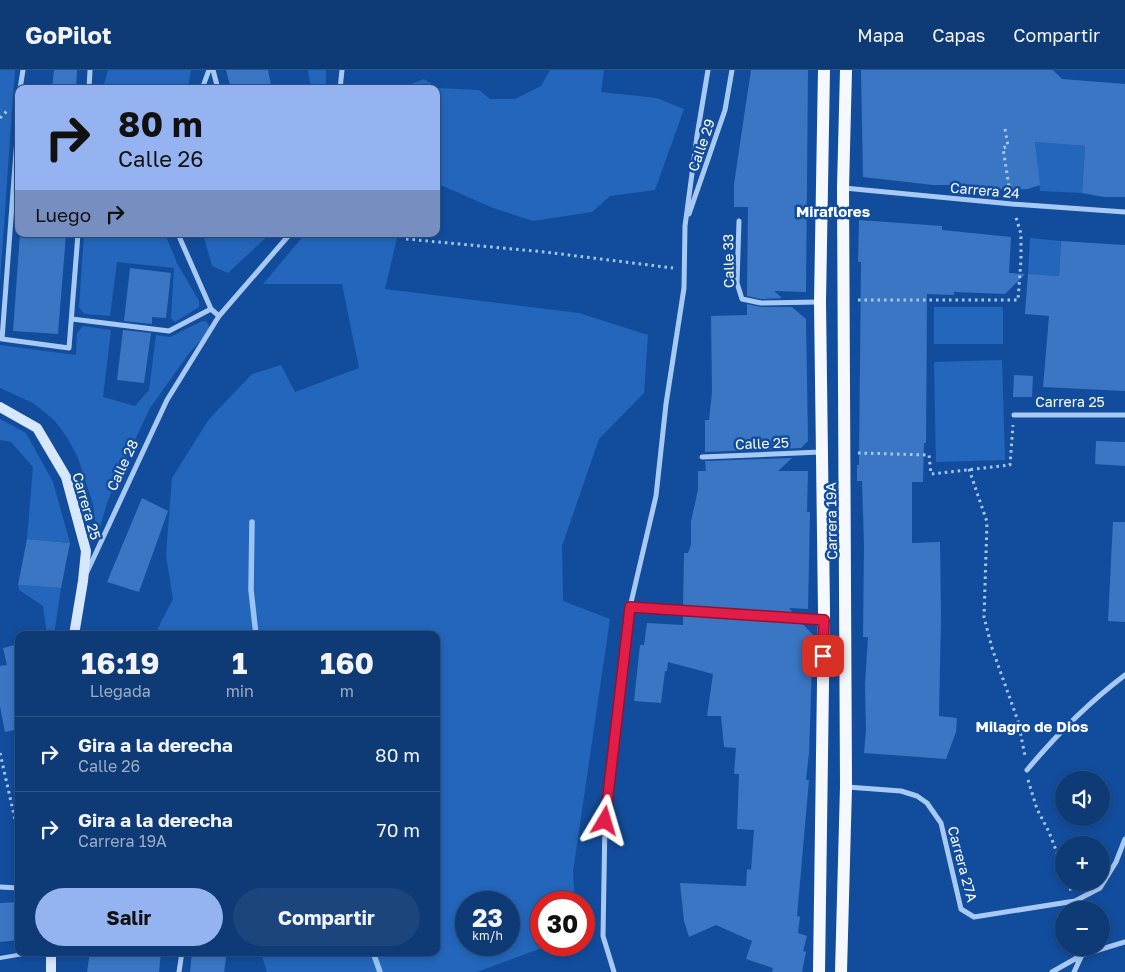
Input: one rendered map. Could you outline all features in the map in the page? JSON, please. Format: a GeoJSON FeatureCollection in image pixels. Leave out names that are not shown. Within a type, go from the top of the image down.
{"type":"FeatureCollection","features":[{"type":"Feature","properties":{"kind":"main road","name":"Carrera 19A"},"geometry":{"type":"LineString","coordinates":[[819,972],[824,620],[820,302],[824,70]]}},
{"type":"Feature","properties":{"kind":"main road","name":"Carrera 19A"},"geometry":{"type":"LineString","coordinates":[[841,972],[846,787],[844,188],[846,70]]}},
{"type":"Feature","properties":{"kind":"street"},"geometry":{"type":"LineString","coordinates":[[21,85],[23,70]]}},
{"type":"Feature","properties":{"kind":"street"},"geometry":{"type":"LineString","coordinates":[[89,85],[90,70]]}},
{"type":"Feature","properties":{"kind":"street"},"geometry":{"type":"LineString","coordinates":[[203,85],[209,70]]}},
{"type":"Feature","properties":{"kind":"street"},"geometry":{"type":"LineString","coordinates":[[213,70],[217,85]]}},
{"type":"Feature","properties":{"kind":"street"},"geometry":{"type":"LineString","coordinates":[[340,85],[342,70]]}},
{"type":"Feature","properties":{"kind":"street"},"geometry":{"type":"LineString","coordinates":[[614,972],[603,936],[605,821],[630,607],[656,496],[666,404],[684,288],[685,226],[708,70]]}},
{"type":"Feature","properties":{"kind":"street","name":"Calle 29"},"geometry":{"type":"LineString","coordinates":[[685,226],[725,110],[732,70]]}},
{"type":"Feature","properties":{"kind":"street"},"geometry":{"type":"LineString","coordinates":[[15,165],[2,339],[69,348],[78,237]]}},
{"type":"Feature","properties":{"kind":"street","name":"Carrera 24"},"geometry":{"type":"LineString","coordinates":[[844,188],[1012,204],[1125,212]]}},
{"type":"Feature","properties":{"kind":"street","name":"Calle 33"},"geometry":{"type":"LineString","coordinates":[[739,221],[737,283],[742,299],[760,303],[820,302]]}},
{"type":"Feature","properties":{"kind":"street"},"geometry":{"type":"LineString","coordinates":[[179,237],[211,309],[219,316]]}},
{"type":"Feature","properties":{"kind":"street","name":"Calle 28"},"geometry":{"type":"LineString","coordinates":[[75,631],[83,581],[167,400],[219,316],[287,237]]}},
{"type":"Feature","properties":{"kind":"street"},"geometry":{"type":"LineString","coordinates":[[72,319],[170,331],[211,309]]}},
{"type":"Feature","properties":{"kind":"street","name":"Carrera 25"},"geometry":{"type":"LineString","coordinates":[[0,407],[37,428],[66,476],[86,551],[83,581]]}},
{"type":"Feature","properties":{"kind":"street","name":"Carrera 25"},"geometry":{"type":"LineString","coordinates":[[1014,414],[1125,414]]}},
{"type":"Feature","properties":{"kind":"street","name":"Calle 25"},"geometry":{"type":"LineString","coordinates":[[702,457],[823,452]]}},
{"type":"Feature","properties":{"kind":"street"},"geometry":{"type":"LineString","coordinates":[[630,607],[824,620]]}},
{"type":"Feature","properties":{"kind":"street"},"geometry":{"type":"LineString","coordinates":[[1027,770],[1075,716],[1125,675]]}},
{"type":"Feature","properties":{"kind":"street","name":"Carrera 27A"},"geometry":{"type":"LineString","coordinates":[[846,787],[901,791],[917,796],[927,803],[941,823],[961,909],[974,917],[1055,904]]}},
{"type":"Feature","properties":{"kind":"street","name":"Carrera 27A"},"geometry":{"type":"LineString","coordinates":[[1075,901],[1100,888],[1116,862],[1125,839]]}},
{"type":"Feature","properties":{"kind":"street"},"geometry":{"type":"LineString","coordinates":[[0,888],[15,888]]}},
{"type":"Feature","properties":{"kind":"street"},"geometry":{"type":"LineString","coordinates":[[1110,947],[1125,942]]}},
{"type":"Feature","properties":{"kind":"street"},"geometry":{"type":"LineString","coordinates":[[50,956],[52,972]]}},
{"type":"Feature","properties":{"kind":"street"},"geometry":{"type":"LineString","coordinates":[[179,972],[181,956]]}},
{"type":"Feature","properties":{"kind":"street"},"geometry":{"type":"LineString","coordinates":[[1052,972],[1080,956]]}},
{"type":"Feature","properties":{"kind":"street"},"geometry":{"type":"LineString","coordinates":[[1074,972],[1082,956]]}},
{"type":"Feature","properties":{"kind":"lane"},"geometry":{"type":"LineString","coordinates":[[0,958],[15,955]]}},
{"type":"Feature","properties":{"kind":"path"},"geometry":{"type":"LineString","coordinates":[[844,302],[866,299],[1018,300],[1021,234],[1012,204],[1004,148],[1008,146],[1005,129]]}},
{"type":"Feature","properties":{"kind":"path"},"geometry":{"type":"LineString","coordinates":[[406,239],[545,252],[684,270]]}},
{"type":"Feature","properties":{"kind":"path"},"geometry":{"type":"LineString","coordinates":[[845,452],[929,455],[931,474],[969,468],[1010,465],[1014,414]]}},
{"type":"Feature","properties":{"kind":"path"},"geometry":{"type":"LineString","coordinates":[[969,468],[987,522],[984,617],[992,648],[1018,721],[1030,788],[1037,809],[1050,832],[1055,846]]}},
{"type":"Feature","properties":{"kind":"path"},"geometry":{"type":"LineString","coordinates":[[0,754],[15,820]]}},
{"type":"Feature","properties":{"kind":"shaded area"},"geometry":{"type":"Polygon","coordinates":[[[0,70],[15,70],[0,281],[0,70]]]}},
{"type":"Feature","properties":{"kind":"shaded area"},"geometry":{"type":"Polygon","coordinates":[[[108,70],[191,70],[189,85],[103,85],[108,70]]]}},
{"type":"Feature","properties":{"kind":"shaded area"},"geometry":{"type":"Polygon","coordinates":[[[308,70],[326,70],[326,85],[310,85],[308,70]]]}},
{"type":"Feature","properties":{"kind":"shaded area"},"geometry":{"type":"Polygon","coordinates":[[[550,70],[604,70],[601,92],[657,98],[684,109],[655,190],[610,196],[592,212],[533,221],[493,208],[440,185],[440,88],[479,90],[490,99],[515,99],[541,86],[550,70]]]}},
{"type":"Feature","properties":{"kind":"shaded area"},"geometry":{"type":"Polygon","coordinates":[[[424,79],[433,85],[408,85],[424,79]]]}},
{"type":"Feature","properties":{"kind":"shaded area"},"geometry":{"type":"Polygon","coordinates":[[[1035,142],[1085,146],[1082,193],[1040,191],[1035,142]]]}},
{"type":"Feature","properties":{"kind":"shaded area"},"geometry":{"type":"Polygon","coordinates":[[[84,237],[166,237],[177,263],[199,301],[199,307],[175,322],[171,318],[174,268],[117,262],[110,316],[84,314],[79,307],[84,237]]]}},
{"type":"Feature","properties":{"kind":"shaded area"},"geometry":{"type":"Polygon","coordinates":[[[204,237],[267,237],[228,273],[212,266],[204,237]]]}},
{"type":"Feature","properties":{"kind":"shaded area"},"geometry":{"type":"Polygon","coordinates":[[[302,237],[397,237],[385,289],[579,313],[648,335],[644,393],[599,439],[562,546],[563,601],[610,619],[573,872],[574,891],[530,891],[530,952],[477,972],[267,972],[262,956],[440,956],[440,631],[157,630],[173,599],[166,555],[172,478],[209,419],[252,374],[281,365],[295,392],[359,368],[342,284],[263,284],[302,237]]]}},
{"type":"Feature","properties":{"kind":"shaded area"},"geometry":{"type":"Polygon","coordinates":[[[1030,238],[1061,241],[1059,276],[1028,274],[1030,238]]]}},
{"type":"Feature","properties":{"kind":"shaded area"},"geometry":{"type":"Polygon","coordinates":[[[934,307],[1003,307],[1003,344],[934,344],[934,307]]]}},
{"type":"Feature","properties":{"kind":"shaded area"},"geometry":{"type":"Polygon","coordinates":[[[206,321],[209,326],[208,333],[190,352],[150,408],[108,500],[100,527],[95,520],[93,504],[78,458],[67,437],[54,420],[33,403],[0,388],[0,345],[76,355],[77,333],[83,326],[111,330],[103,397],[135,406],[149,390],[156,335],[170,337],[200,322],[206,321]]]}},
{"type":"Feature","properties":{"kind":"shaded area"},"geometry":{"type":"Polygon","coordinates":[[[1002,360],[1005,460],[936,462],[934,362],[1002,360]]]}},
{"type":"Feature","properties":{"kind":"shaded area"},"geometry":{"type":"Polygon","coordinates":[[[0,419],[26,433],[53,482],[70,543],[27,539],[33,467],[11,442],[0,440],[0,419]]]}},
{"type":"Feature","properties":{"kind":"shaded area"},"geometry":{"type":"Polygon","coordinates":[[[18,585],[61,588],[55,631],[46,631],[43,606],[19,590],[18,585]]]}},
{"type":"Feature","properties":{"kind":"building"},"geometry":{"type":"Polygon","coordinates":[[[54,70],[77,70],[76,85],[52,85],[54,70]]]}},
{"type":"Feature","properties":{"kind":"building"},"geometry":{"type":"Polygon","coordinates":[[[226,70],[268,70],[271,85],[230,85],[226,70]]]}},
{"type":"Feature","properties":{"kind":"building"},"geometry":{"type":"Polygon","coordinates":[[[751,70],[808,70],[806,292],[774,291],[782,298],[761,299],[747,296],[748,207],[734,207],[734,184],[751,70]]]}},
{"type":"Feature","properties":{"kind":"building"},"geometry":{"type":"Polygon","coordinates":[[[861,70],[1053,70],[1062,79],[1125,84],[1125,197],[1104,197],[1082,193],[1085,146],[1035,142],[1040,185],[1028,189],[1009,190],[967,185],[933,185],[863,177],[861,70]]]}},
{"type":"Feature","properties":{"kind":"building"},"geometry":{"type":"Polygon","coordinates":[[[859,220],[942,226],[942,230],[1011,237],[1009,273],[1025,274],[1005,294],[954,292],[954,295],[927,294],[926,443],[924,443],[923,482],[912,482],[912,543],[940,542],[939,716],[957,718],[956,732],[946,759],[864,753],[868,637],[863,637],[864,545],[862,481],[857,481],[857,465],[859,465],[861,262],[858,262],[859,220]]]}},
{"type":"Feature","properties":{"kind":"building"},"geometry":{"type":"Polygon","coordinates":[[[20,237],[66,237],[58,334],[13,331],[20,237]]]}},
{"type":"Feature","properties":{"kind":"building"},"geometry":{"type":"Polygon","coordinates":[[[1061,241],[1125,245],[1125,391],[1043,387],[1049,316],[1025,314],[1028,274],[1059,276],[1061,241]]]}},
{"type":"Feature","properties":{"kind":"building"},"geometry":{"type":"Polygon","coordinates":[[[130,268],[171,273],[166,318],[152,317],[152,324],[124,321],[130,268]]]}},
{"type":"Feature","properties":{"kind":"building"},"geometry":{"type":"Polygon","coordinates":[[[747,304],[761,307],[792,307],[806,319],[808,441],[801,448],[705,452],[705,420],[709,420],[712,392],[711,316],[747,315],[747,304]]]}},
{"type":"Feature","properties":{"kind":"building"},"geometry":{"type":"Polygon","coordinates":[[[123,330],[151,333],[144,383],[117,380],[123,330]]]}},
{"type":"Feature","properties":{"kind":"building"},"geometry":{"type":"Polygon","coordinates":[[[1014,375],[1033,376],[1032,397],[1013,397],[1014,375]]]}},
{"type":"Feature","properties":{"kind":"building"},"geometry":{"type":"Polygon","coordinates":[[[1096,441],[1125,442],[1125,466],[1095,464],[1096,441]]]}},
{"type":"Feature","properties":{"kind":"building"},"geometry":{"type":"Polygon","coordinates":[[[792,458],[778,471],[808,471],[807,512],[810,512],[808,609],[789,608],[794,614],[683,606],[684,553],[688,553],[691,545],[691,521],[698,490],[698,471],[706,471],[705,461],[792,458]]]}},
{"type":"Feature","properties":{"kind":"building"},"geometry":{"type":"Polygon","coordinates":[[[142,498],[168,511],[139,592],[107,582],[142,498]]]}},
{"type":"Feature","properties":{"kind":"building"},"geometry":{"type":"Polygon","coordinates":[[[1113,522],[1125,522],[1125,622],[1108,621],[1113,522]]]}},
{"type":"Feature","properties":{"kind":"building"},"geometry":{"type":"Polygon","coordinates":[[[27,539],[70,543],[61,588],[18,585],[27,539]]]}},
{"type":"Feature","properties":{"kind":"building"},"geometry":{"type":"Polygon","coordinates":[[[683,615],[802,623],[813,635],[809,753],[806,780],[809,780],[797,916],[800,917],[798,933],[807,936],[803,951],[806,952],[802,972],[772,972],[773,968],[746,959],[752,941],[716,925],[689,937],[684,921],[680,883],[746,886],[747,869],[751,870],[754,830],[737,829],[739,774],[734,774],[736,748],[724,747],[721,716],[707,716],[713,674],[668,662],[661,703],[634,701],[640,645],[644,645],[647,623],[683,625],[683,615]]]}},
{"type":"Feature","properties":{"kind":"building"},"geometry":{"type":"Polygon","coordinates":[[[15,645],[15,730],[5,732],[0,706],[0,666],[7,665],[3,648],[15,645]]]}},
{"type":"Feature","properties":{"kind":"building"},"geometry":{"type":"Polygon","coordinates":[[[15,902],[15,940],[0,942],[0,903],[15,902]]]}},
{"type":"Feature","properties":{"kind":"building"},"geometry":{"type":"Polygon","coordinates":[[[89,956],[161,956],[159,972],[87,972],[89,956]]]}},
{"type":"Feature","properties":{"kind":"building"},"geometry":{"type":"Polygon","coordinates":[[[192,956],[226,956],[224,972],[190,972],[192,956]]]}},
{"type":"Feature","properties":{"kind":"waterway"},"geometry":{"type":"LineString","coordinates":[[252,522],[251,590],[256,631]]}},
{"type":"Feature","properties":{"kind":"waterway"},"geometry":{"type":"LineString","coordinates":[[374,956],[380,972]]}},
{"type":"Feature","properties":{"kind":"district","name":"Miraflores"},"geometry":{"type":"Point","coordinates":[833,211]}},
{"type":"Feature","properties":{"kind":"district","name":"Milagro de Dios"},"geometry":{"type":"Point","coordinates":[1032,726]}},
{"type":"Feature","properties":{"kind":"route"},"geometry":{"type":"LineString","coordinates":[[605,821],[630,607],[824,620],[823,656]]}}]}
